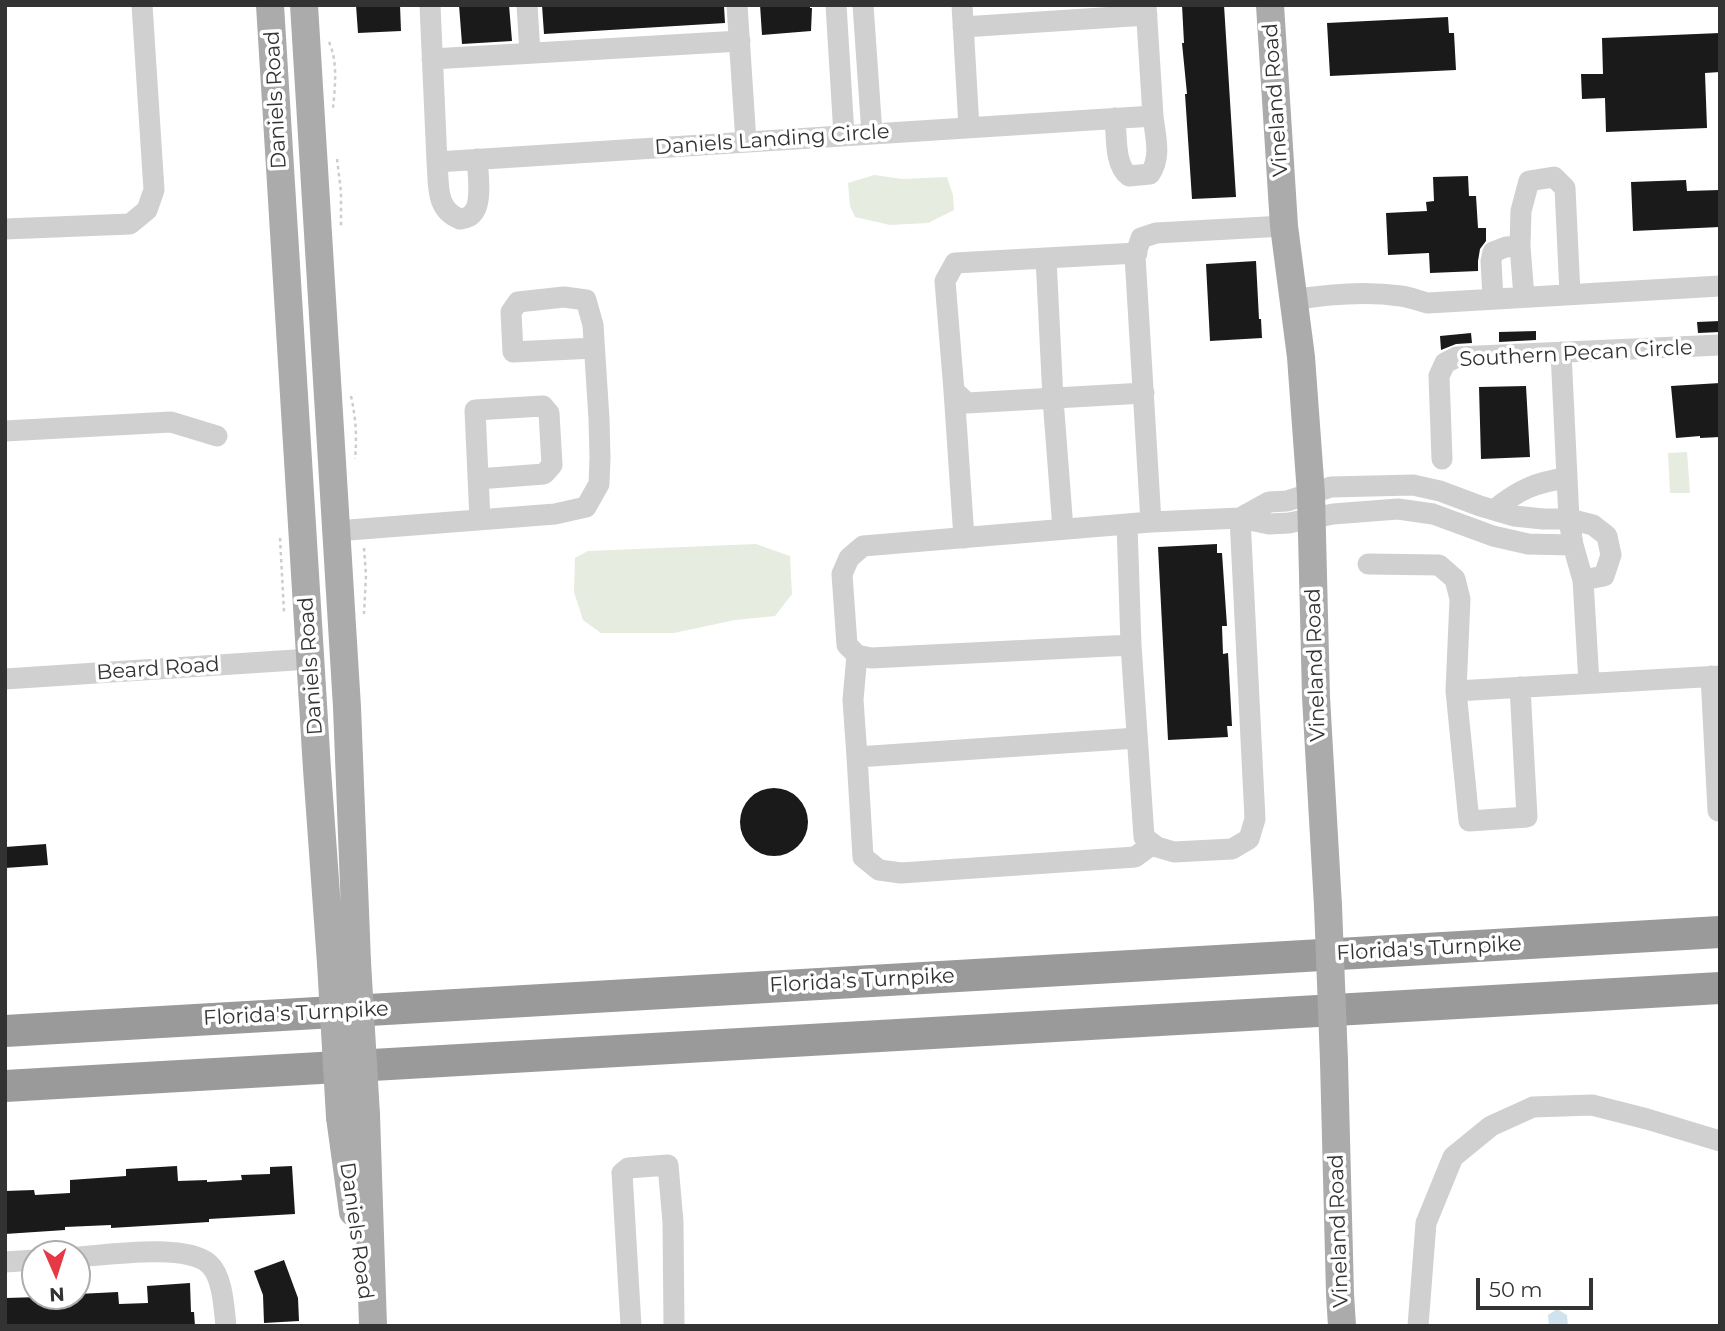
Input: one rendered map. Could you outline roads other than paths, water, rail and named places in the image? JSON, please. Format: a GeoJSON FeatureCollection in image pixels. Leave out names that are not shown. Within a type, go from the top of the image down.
{"type":"FeatureCollection","features":[{"type":"Feature","properties":{"kind":"highway","name":"Florida's Turnpike"},"geometry":{"type":"LineString","coordinates":[[5,1031],[1720,932]]}},
{"type":"Feature","properties":{"kind":"highway"},"geometry":{"type":"LineString","coordinates":[[5,1086],[1720,988]]}},
{"type":"Feature","properties":{"kind":"main road","name":"Daniels Road"},"geometry":{"type":"LineString","coordinates":[[270,5],[310,659],[344,963],[353,1116],[371,1326]]}},
{"type":"Feature","properties":{"kind":"main road","name":"Daniels Road"},"geometry":{"type":"LineString","coordinates":[[304,5],[347,707],[344,963]]}},
{"type":"Feature","properties":{"kind":"main road","name":"Vineland Road"},"geometry":{"type":"LineString","coordinates":[[1270,5],[1284,226],[1301,358],[1312,507],[1316,697],[1328,906],[1342,1326]]}},
{"type":"Feature","properties":{"kind":"main road"},"geometry":{"type":"LineString","coordinates":[[299,486],[311,511],[320,522],[336,531]]}},
{"type":"Feature","properties":{"kind":"main road"},"geometry":{"type":"LineString","coordinates":[[310,659],[325,665],[347,707]]}},
{"type":"Feature","properties":{"kind":"street"},"geometry":{"type":"LineString","coordinates":[[5,229],[130,224],[147,210],[154,190],[142,5]]}},
{"type":"Feature","properties":{"kind":"street"},"geometry":{"type":"LineString","coordinates":[[430,5],[441,202],[450,215],[460,219],[471,215],[477,208],[477,159]]}},
{"type":"Feature","properties":{"kind":"street"},"geometry":{"type":"LineString","coordinates":[[527,5],[530,53]]}},
{"type":"Feature","properties":{"kind":"street"},"geometry":{"type":"LineString","coordinates":[[737,5],[746,142]]}},
{"type":"Feature","properties":{"kind":"street"},"geometry":{"type":"LineString","coordinates":[[836,5],[844,135]]}},
{"type":"Feature","properties":{"kind":"street"},"geometry":{"type":"LineString","coordinates":[[863,5],[872,134]]}},
{"type":"Feature","properties":{"kind":"street"},"geometry":{"type":"LineString","coordinates":[[962,5],[968,128]]}},
{"type":"Feature","properties":{"kind":"street"},"geometry":{"type":"LineString","coordinates":[[963,27],[1147,10],[1158,159],[1150,174],[1129,176],[1123,172],[1119,162],[1115,118]]}},
{"type":"Feature","properties":{"kind":"street"},"geometry":{"type":"LineString","coordinates":[[432,59],[740,41]]}},
{"type":"Feature","properties":{"kind":"street","name":"Daniels Landing Circle"},"geometry":{"type":"LineString","coordinates":[[437,162],[1153,116]]}},
{"type":"Feature","properties":{"kind":"street"},"geometry":{"type":"LineString","coordinates":[[1524,297],[1513,246],[1521,211],[1529,181],[1554,177],[1566,188],[1570,295]]}},
{"type":"Feature","properties":{"kind":"street"},"geometry":{"type":"LineString","coordinates":[[1152,522],[1135,256],[1141,238],[1156,233],[1284,226]]}},
{"type":"Feature","properties":{"kind":"street"},"geometry":{"type":"LineString","coordinates":[[1493,299],[1493,252],[1513,246]]}},
{"type":"Feature","properties":{"kind":"street"},"geometry":{"type":"LineString","coordinates":[[964,538],[945,281],[955,263],[1137,253]]}},
{"type":"Feature","properties":{"kind":"street"},"geometry":{"type":"LineString","coordinates":[[1046,258],[1063,529]]}},
{"type":"Feature","properties":{"kind":"street"},"geometry":{"type":"LineString","coordinates":[[1294,300],[1373,293],[1404,296],[1428,303],[1720,286]]}},
{"type":"Feature","properties":{"kind":"street","name":"Southern Pecan Circle"},"geometry":{"type":"LineString","coordinates":[[1442,459],[1439,376],[1445,363],[1457,357],[1720,345]]}},
{"type":"Feature","properties":{"kind":"street"},"geometry":{"type":"LineString","coordinates":[[336,531],[555,514],[586,507],[599,484],[599,419],[594,348]]}},
{"type":"Feature","properties":{"kind":"street"},"geometry":{"type":"LineString","coordinates":[[1561,352],[1569,519],[1583,580],[1589,683]]}},
{"type":"Feature","properties":{"kind":"street"},"geometry":{"type":"LineString","coordinates":[[954,391],[967,403],[1144,393]]}},
{"type":"Feature","properties":{"kind":"street"},"geometry":{"type":"LineString","coordinates":[[478,480],[544,474],[552,465],[549,413],[543,406],[475,410],[478,480],[480,520]]}},
{"type":"Feature","properties":{"kind":"street"},"geometry":{"type":"LineString","coordinates":[[5,431],[171,422],[217,436]]}},
{"type":"Feature","properties":{"kind":"street"},"geometry":{"type":"LineString","coordinates":[[1494,510],[1527,487],[1567,478]]}},
{"type":"Feature","properties":{"kind":"street"},"geometry":{"type":"LineString","coordinates":[[1131,645],[871,658],[857,655],[847,645],[842,574],[849,558],[863,546],[1240,517],[1269,524],[1290,523],[1312,507],[1331,487],[1413,485],[1440,491],[1514,516],[1569,519],[1593,525],[1607,536],[1611,555],[1604,576],[1583,580]]}},
{"type":"Feature","properties":{"kind":"street"},"geometry":{"type":"LineString","coordinates":[[1433,514],[1440,491]]}},
{"type":"Feature","properties":{"kind":"street"},"geometry":{"type":"LineString","coordinates":[[1312,507],[1333,514],[1398,509],[1433,514],[1493,536],[1528,544],[1573,545]]}},
{"type":"Feature","properties":{"kind":"street"},"geometry":{"type":"LineString","coordinates":[[1127,524],[1131,645],[1144,837],[1157,847],[1174,852],[1232,849],[1249,839],[1255,819],[1240,517]]}},
{"type":"Feature","properties":{"kind":"street"},"geometry":{"type":"LineString","coordinates":[[1368,564],[1439,565],[1455,579],[1460,599],[1456,691],[1469,821],[1527,817],[1520,687]]}},
{"type":"Feature","properties":{"kind":"street"},"geometry":{"type":"LineString","coordinates":[[857,655],[853,700],[863,857],[879,870],[901,873],[1135,857],[1153,844]]}},
{"type":"Feature","properties":{"kind":"street","name":"Beard Road"},"geometry":{"type":"LineString","coordinates":[[5,679],[310,659]]}},
{"type":"Feature","properties":{"kind":"street"},"geometry":{"type":"LineString","coordinates":[[1456,691],[1715,676],[1720,811]]}},
{"type":"Feature","properties":{"kind":"street"},"geometry":{"type":"LineString","coordinates":[[857,757],[1137,738]]}},
{"type":"Feature","properties":{"kind":"street"},"geometry":{"type":"LineString","coordinates":[[1418,1326],[1426,1223],[1453,1157],[1491,1126],[1533,1107],[1592,1105],[1720,1141]]}},
{"type":"Feature","properties":{"kind":"street"},"geometry":{"type":"LineString","coordinates":[[631,1326],[622,1173],[628,1168],[668,1165],[673,1222],[674,1326]]}},
{"type":"Feature","properties":{"kind":"street"},"geometry":{"type":"LineString","coordinates":[[91,1256],[164,1251],[192,1256],[210,1265],[221,1286],[226,1326]]}},
{"type":"Feature","properties":{"kind":"water"},"geometry":{"type":"Polygon","coordinates":[[[1557,1309],[1567,1315],[1568,1326],[1549,1326],[1548,1315],[1557,1309]]]}}]}
